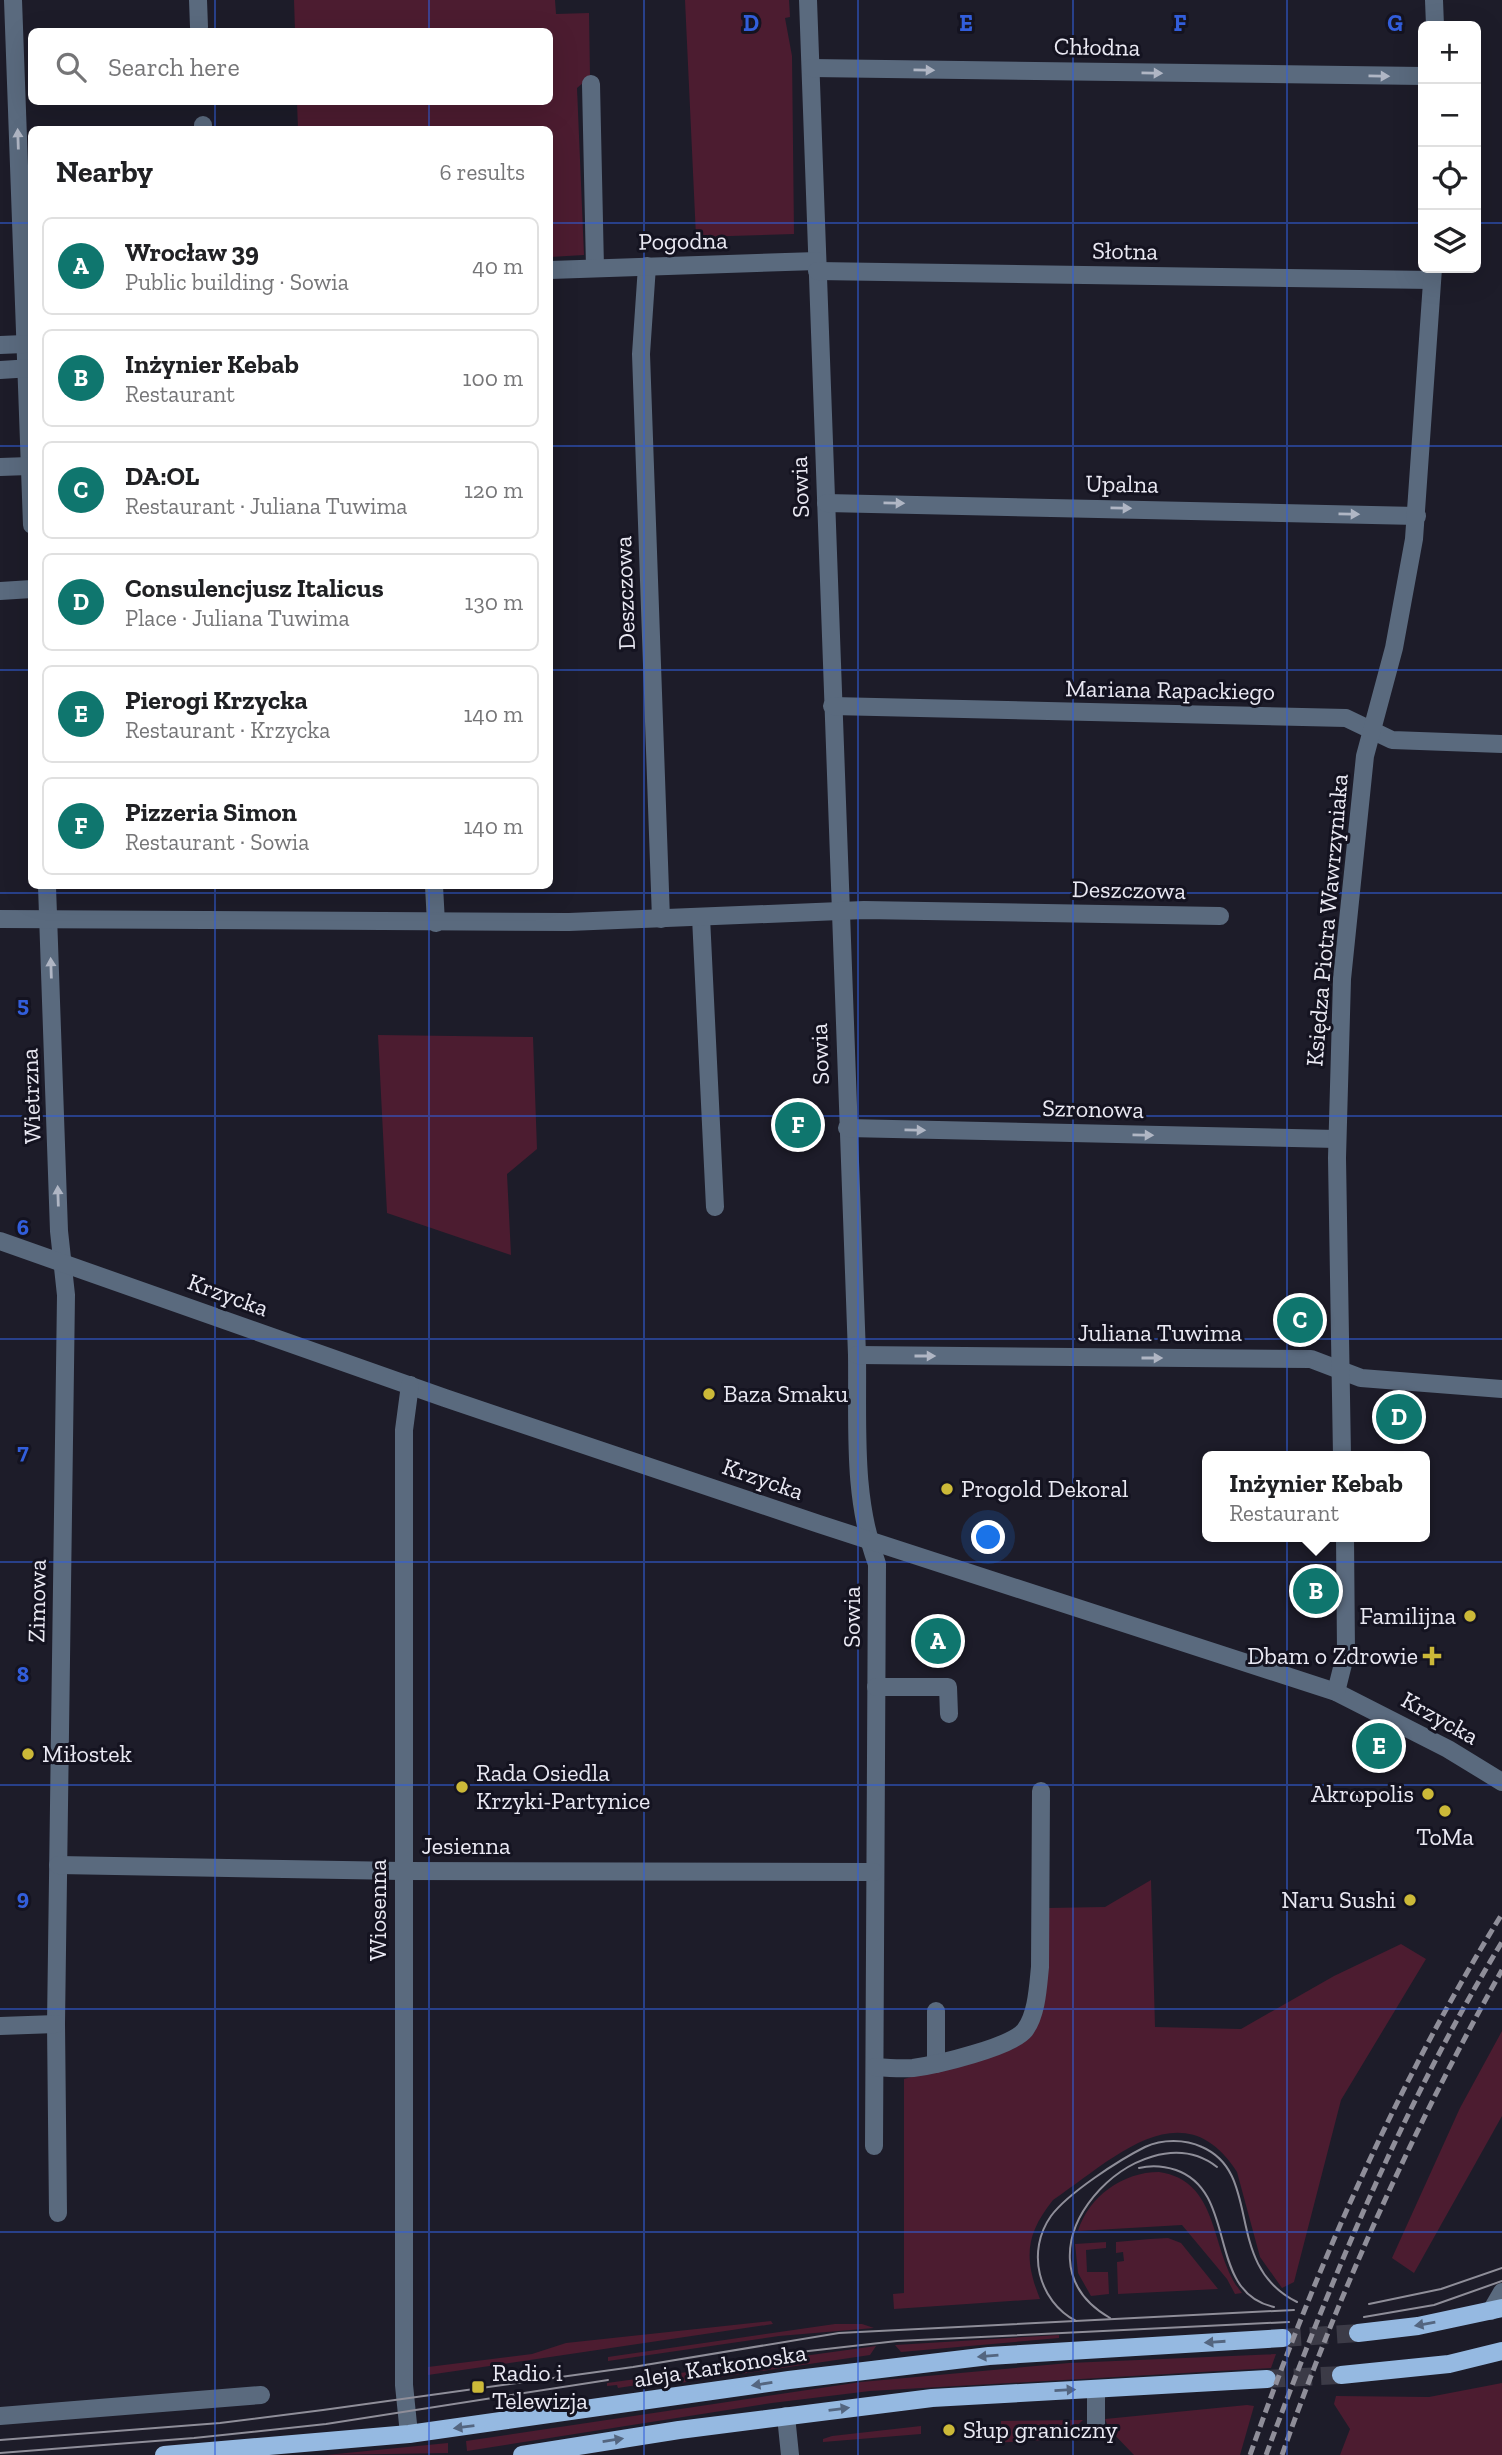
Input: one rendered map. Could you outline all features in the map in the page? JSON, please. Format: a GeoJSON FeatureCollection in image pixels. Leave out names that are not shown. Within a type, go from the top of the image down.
{"type":"FeatureCollection","features":[{"type":"Feature","properties":{"kind":"main road"},"geometry":{"type":"LineString","coordinates":[[1357,2333],[1418,2326],[1497,2310]]}},
{"type":"Feature","properties":{"kind":"main road","name":"aleja Karkonoska"},"geometry":{"type":"LineString","coordinates":[[164,2455],[409,2434],[789,2380],[989,2356],[1283,2338]]}},
{"type":"Feature","properties":{"kind":"main road"},"geometry":{"type":"LineString","coordinates":[[1341,2375],[1448,2364],[1502,2351]]}},
{"type":"Feature","properties":{"kind":"main road"},"geometry":{"type":"LineString","coordinates":[[522,2455],[786,2416],[932,2398],[1267,2379]]}},
{"type":"Feature","properties":{"kind":"street"},"geometry":{"type":"LineString","coordinates":[[13,0],[25,167],[24,344],[28,363]]}},
{"type":"Feature","properties":{"kind":"street"},"geometry":{"type":"LineString","coordinates":[[198,0],[199,27]]}},
{"type":"Feature","properties":{"kind":"street","name":"Sowia"},"geometry":{"type":"LineString","coordinates":[[808,0],[857,1355],[858,1476],[868,1539],[877,1564],[874,2147]]}},
{"type":"Feature","properties":{"kind":"street"},"geometry":{"type":"LineString","coordinates":[[1434,0],[1435,21]]}},
{"type":"Feature","properties":{"kind":"street","name":"Chłodna"},"geometry":{"type":"LineString","coordinates":[[811,68],[1418,76]]}},
{"type":"Feature","properties":{"kind":"street"},"geometry":{"type":"LineString","coordinates":[[591,84],[595,268]]}},
{"type":"Feature","properties":{"kind":"street","name":"Pogodna"},"geometry":{"type":"LineString","coordinates":[[553,270],[647,266],[817,266]]}},
{"type":"Feature","properties":{"kind":"street","name":"Deszczowa"},"geometry":{"type":"LineString","coordinates":[[647,266],[642,354],[661,919]]}},
{"type":"Feature","properties":{"kind":"street","name":"Słotna"},"geometry":{"type":"LineString","coordinates":[[817,266],[1432,274]]}},
{"type":"Feature","properties":{"kind":"street","name":"Księdza Piotra Wawrzyniaka"},"geometry":{"type":"LineString","coordinates":[[1342,1451],[1337,1139],[1342,979],[1365,758],[1394,648],[1416,516],[1432,274]]}},
{"type":"Feature","properties":{"kind":"street"},"geometry":{"type":"LineString","coordinates":[[0,345],[24,344]]}},
{"type":"Feature","properties":{"kind":"street"},"geometry":{"type":"LineString","coordinates":[[0,370],[28,368]]}},
{"type":"Feature","properties":{"kind":"street"},"geometry":{"type":"LineString","coordinates":[[0,467],[28,466]]}},
{"type":"Feature","properties":{"kind":"street","name":"Upalna"},"geometry":{"type":"LineString","coordinates":[[825,503],[1416,516]]}},
{"type":"Feature","properties":{"kind":"street"},"geometry":{"type":"LineString","coordinates":[[0,591],[28,589]]}},
{"type":"Feature","properties":{"kind":"street","name":"Mariana Rapackiego"},"geometry":{"type":"LineString","coordinates":[[832,706],[1346,718],[1392,740],[1502,744]]}},
{"type":"Feature","properties":{"kind":"street","name":"Wietrzna"},"geometry":{"type":"LineString","coordinates":[[47,889],[59,1231],[64,1264]]}},
{"type":"Feature","properties":{"kind":"street"},"geometry":{"type":"LineString","coordinates":[[434,889],[436,923]]}},
{"type":"Feature","properties":{"kind":"street","name":"Deszczowa"},"geometry":{"type":"LineString","coordinates":[[0,919],[436,923],[661,919],[839,911],[1220,916]]}},
{"type":"Feature","properties":{"kind":"street"},"geometry":{"type":"LineString","coordinates":[[701,917],[715,1207]]}},
{"type":"Feature","properties":{"kind":"street","name":"Szronowa"},"geometry":{"type":"LineString","coordinates":[[847,1128],[1337,1139]]}},
{"type":"Feature","properties":{"kind":"street","name":"Krzycka"},"geometry":{"type":"LineString","coordinates":[[0,1241],[410,1385],[1336,1692],[1466,1760],[1502,1783]]}},
{"type":"Feature","properties":{"kind":"street","name":"Zimowa"},"geometry":{"type":"LineString","coordinates":[[58,2213],[56,2024],[64,1264]]}},
{"type":"Feature","properties":{"kind":"street","name":"Juliana Tuwima"},"geometry":{"type":"LineString","coordinates":[[857,1355],[1311,1359],[1361,1378],[1502,1389]]}},
{"type":"Feature","properties":{"kind":"street","name":"Wiosenna"},"geometry":{"type":"LineString","coordinates":[[409,2434],[404,2385],[402,1871],[404,1430],[410,1385]]}},
{"type":"Feature","properties":{"kind":"street"},"geometry":{"type":"LineString","coordinates":[[1336,1692],[1346,1652],[1345,1542]]}},
{"type":"Feature","properties":{"kind":"street"},"geometry":{"type":"LineString","coordinates":[[876,1687],[948,1687],[948,1714]]}},
{"type":"Feature","properties":{"kind":"street"},"geometry":{"type":"LineString","coordinates":[[875,2067],[915,2068],[936,2064],[1011,2040],[1028,2027],[1040,1967],[1041,1791]]}},
{"type":"Feature","properties":{"kind":"street","name":"Jesienna"},"geometry":{"type":"LineString","coordinates":[[58,1865],[402,1871],[874,1872]]}},
{"type":"Feature","properties":{"kind":"street"},"geometry":{"type":"LineString","coordinates":[[936,2011],[936,2064]]}},
{"type":"Feature","properties":{"kind":"street"},"geometry":{"type":"LineString","coordinates":[[0,2026],[56,2024]]}},
{"type":"Feature","properties":{"kind":"street"},"geometry":{"type":"LineString","coordinates":[[1497,2310],[1502,2292]]}},
{"type":"Feature","properties":{"kind":"street"},"geometry":{"type":"LineString","coordinates":[[1096,2389],[1096,2429]]}},
{"type":"Feature","properties":{"kind":"street"},"geometry":{"type":"LineString","coordinates":[[0,2416],[261,2395]]}},
{"type":"Feature","properties":{"kind":"street"},"geometry":{"type":"LineString","coordinates":[[786,2416],[790,2455]]}},
{"type":"Feature","properties":{"kind":"shaded area"},"geometry":{"type":"Polygon","coordinates":[[[294,0],[555,0],[556,14],[589,13],[590,77],[577,88],[584,255],[553,257],[553,126],[298,126],[297,105],[553,105],[553,28],[295,28],[294,0]]]}},
{"type":"Feature","properties":{"kind":"shaded area"},"geometry":{"type":"Polygon","coordinates":[[[685,0],[789,0],[790,17],[785,18],[792,56],[794,234],[696,237],[685,0]]]}},
{"type":"Feature","properties":{"kind":"shaded area"},"geometry":{"type":"Polygon","coordinates":[[[378,1035],[533,1037],[537,1149],[507,1174],[511,1255],[387,1213],[378,1035]]]}},
{"type":"Feature","properties":{"kind":"shaded area"},"geometry":{"type":"Polygon","coordinates":[[[1151,1880],[1155,2027],[1241,2029],[1334,1976],[1401,1944],[1426,1959],[1341,2100],[1294,2282],[1282,2288],[1260,2257],[1237,2172],[1216,2147],[1194,2135],[1170,2133],[1146,2140],[1122,2152],[1053,2200],[1037,2225],[1030,2248],[1031,2272],[1040,2299],[894,2309],[893,2294],[904,2293],[904,2079],[1013,2049],[1031,2036],[1047,1908],[1105,1907],[1151,1880]]]}},
{"type":"Feature","properties":{"kind":"shaded area"},"geometry":{"type":"Polygon","coordinates":[[[1502,2031],[1502,2116],[1414,2273],[1392,2258],[1460,2108],[1502,2031]]]}},
{"type":"Feature","properties":{"kind":"shaded area"},"geometry":{"type":"Polygon","coordinates":[[[1159,2172],[1179,2178],[1194,2189],[1212,2221],[1224,2259],[1242,2293],[1235,2294],[1227,2279],[1182,2225],[1078,2231],[1090,2207],[1109,2188],[1133,2176],[1159,2172]]]}},
{"type":"Feature","properties":{"kind":"shaded area"},"geometry":{"type":"Polygon","coordinates":[[[1168,2238],[1181,2243],[1218,2289],[1118,2294],[1117,2262],[1124,2261],[1123,2252],[1116,2253],[1116,2242],[1168,2238]]]}},
{"type":"Feature","properties":{"kind":"shaded area"},"geometry":{"type":"Polygon","coordinates":[[[1106,2242],[1106,2248],[1086,2250],[1087,2272],[1108,2272],[1109,2294],[1091,2296],[1078,2273],[1075,2244],[1106,2242]]]}},
{"type":"Feature","properties":{"kind":"shaded area"},"geometry":{"type":"Polygon","coordinates":[[[771,2321],[773,2324],[428,2375],[428,2367],[532,2354],[566,2343],[771,2321]]]}},
{"type":"Feature","properties":{"kind":"shaded area"},"geometry":{"type":"Polygon","coordinates":[[[835,2324],[862,2324],[874,2328],[779,2336],[608,2361],[608,2357],[835,2324]]]}},
{"type":"Feature","properties":{"kind":"shaded area"},"geometry":{"type":"Polygon","coordinates":[[[1059,2335],[1059,2338],[901,2352],[895,2345],[1059,2335]]]}},
{"type":"Feature","properties":{"kind":"shaded area"},"geometry":{"type":"Polygon","coordinates":[[[876,2346],[870,2355],[673,2384],[650,2383],[618,2388],[617,2385],[607,2386],[607,2383],[876,2346]]]}},
{"type":"Feature","properties":{"kind":"shaded area"},"geometry":{"type":"Polygon","coordinates":[[[1276,2354],[1271,2368],[870,2391],[772,2403],[467,2451],[466,2441],[861,2382],[1069,2363],[1276,2354]]]}},
{"type":"Feature","properties":{"kind":"shaded area"},"geometry":{"type":"Polygon","coordinates":[[[1502,2383],[1502,2455],[1340,2455],[1350,2429],[1334,2404],[1336,2396],[1429,2397],[1502,2383]]]}},
{"type":"Feature","properties":{"kind":"shaded area"},"geometry":{"type":"Polygon","coordinates":[[[1254,2406],[1240,2455],[1134,2455],[1109,2429],[1105,2419],[1254,2406]]]}},
{"type":"Feature","properties":{"kind":"shaded area"},"geometry":{"type":"Polygon","coordinates":[[[1083,2420],[1063,2439],[993,2443],[993,2435],[1001,2435],[1001,2421],[1083,2420]]]}},
{"type":"Feature","properties":{"kind":"shaded area"},"geometry":{"type":"Polygon","coordinates":[[[921,2426],[921,2434],[823,2442],[823,2439],[832,2436],[921,2426]]]}},
{"type":"Feature","properties":{"kind":"shaded area"},"geometry":{"type":"Polygon","coordinates":[[[448,2443],[448,2453],[326,2455],[448,2443]]]}},
{"type":"Feature","properties":{"kind":"tunnel"},"geometry":{"type":"LineString","coordinates":[[1283,2338],[1358,2333]]}},
{"type":"Feature","properties":{"kind":"tunnel"},"geometry":{"type":"LineString","coordinates":[[1267,2379],[1341,2375]]}},
{"type":"Feature","properties":{"kind":"tram line"},"geometry":{"type":"LineString","coordinates":[[1076,2321],[1063,2312],[1045,2288],[1038,2259],[1043,2230],[1059,2207],[1095,2178],[1145,2147],[1166,2141],[1195,2144],[1221,2160],[1232,2177],[1240,2198],[1250,2244],[1259,2266],[1274,2286],[1297,2302]]}},
{"type":"Feature","properties":{"kind":"tram line"},"geometry":{"type":"LineString","coordinates":[[1110,2318],[1080,2291],[1070,2259],[1076,2227],[1094,2196],[1121,2172],[1152,2156],[1186,2154],[1217,2167]]}},
{"type":"Feature","properties":{"kind":"tram line"},"geometry":{"type":"LineString","coordinates":[[1139,2168],[1153,2166],[1176,2170],[1195,2182],[1208,2199],[1238,2282],[1253,2298],[1274,2307]]}},
{"type":"Feature","properties":{"kind":"tram line"},"geometry":{"type":"LineString","coordinates":[[1369,2304],[1441,2289],[1502,2268]]}},
{"type":"Feature","properties":{"kind":"tram line"},"geometry":{"type":"LineString","coordinates":[[1364,2317],[1434,2305],[1502,2281]]}},
{"type":"Feature","properties":{"kind":"tram line"},"geometry":{"type":"LineString","coordinates":[[0,2440],[220,2423],[323,2410],[633,2367],[839,2333],[1294,2310]]}},
{"type":"Feature","properties":{"kind":"tram line"},"geometry":{"type":"LineString","coordinates":[[791,2353],[897,2341],[1289,2322]]}},
{"type":"Feature","properties":{"kind":"tram line"},"geometry":{"type":"LineString","coordinates":[[0,2453],[194,2438],[326,2424],[608,2380]]}},
{"type":"Feature","properties":{"kind":"railway"},"geometry":{"type":"LineString","coordinates":[[1250,2455],[1302,2315],[1361,2178],[1428,2044],[1502,1914]]}},
{"type":"Feature","properties":{"kind":"railway"},"geometry":{"type":"LineString","coordinates":[[1266,2455],[1343,2258],[1401,2129],[1466,2003],[1502,1942]]}},
{"type":"Feature","properties":{"kind":"railway"},"geometry":{"type":"LineString","coordinates":[[1282,2455],[1329,2330],[1382,2208],[1439,2088],[1502,1970]]}},
{"type":"Feature","properties":{"kind":"place","name":"Pizzeria Simon"},"geometry":{"type":"Point","coordinates":[798,1125]}},
{"type":"Feature","properties":{"kind":"place","name":"DA:OL"},"geometry":{"type":"Point","coordinates":[1300,1320]}},
{"type":"Feature","properties":{"kind":"place","name":"Baza Smaku"},"geometry":{"type":"Point","coordinates":[709,1394]}},
{"type":"Feature","properties":{"kind":"place","name":"Consulencjusz Italicus"},"geometry":{"type":"Point","coordinates":[1399,1417]}},
{"type":"Feature","properties":{"kind":"place","name":"Progold Dekoral"},"geometry":{"type":"Point","coordinates":[947,1489]}},
{"type":"Feature","properties":{"kind":"place","name":"Inżynier Kebab"},"geometry":{"type":"Point","coordinates":[1316,1591]}},
{"type":"Feature","properties":{"kind":"place","name":"Familijna"},"geometry":{"type":"Point","coordinates":[1470,1616]}},
{"type":"Feature","properties":{"kind":"place","name":"Wrocław 39"},"geometry":{"type":"Point","coordinates":[938,1641]}},
{"type":"Feature","properties":{"kind":"place","name":"Dbam o Zdrowie"},"geometry":{"type":"Point","coordinates":[1432,1656]}},
{"type":"Feature","properties":{"kind":"place","name":"Pierogi Krzycka"},"geometry":{"type":"Point","coordinates":[1379,1746]}},
{"type":"Feature","properties":{"kind":"place","name":"Miłostek"},"geometry":{"type":"Point","coordinates":[28,1754]}},
{"type":"Feature","properties":{"kind":"place","name":"Rada Osiedla Krzyki-Partynice"},"geometry":{"type":"Point","coordinates":[462,1787]}},
{"type":"Feature","properties":{"kind":"place","name":"Akrωpolis"},"geometry":{"type":"Point","coordinates":[1428,1794]}},
{"type":"Feature","properties":{"kind":"place","name":"ToMa"},"geometry":{"type":"Point","coordinates":[1445,1811]}},
{"type":"Feature","properties":{"kind":"place","name":"Naru Sushi"},"geometry":{"type":"Point","coordinates":[1410,1900]}},
{"type":"Feature","properties":{"kind":"place","name":"Radio i Telewizja"},"geometry":{"type":"Point","coordinates":[478,2387]}},
{"type":"Feature","properties":{"kind":"place","name":"Słup graniczny"},"geometry":{"type":"Point","coordinates":[949,2430]}}]}
